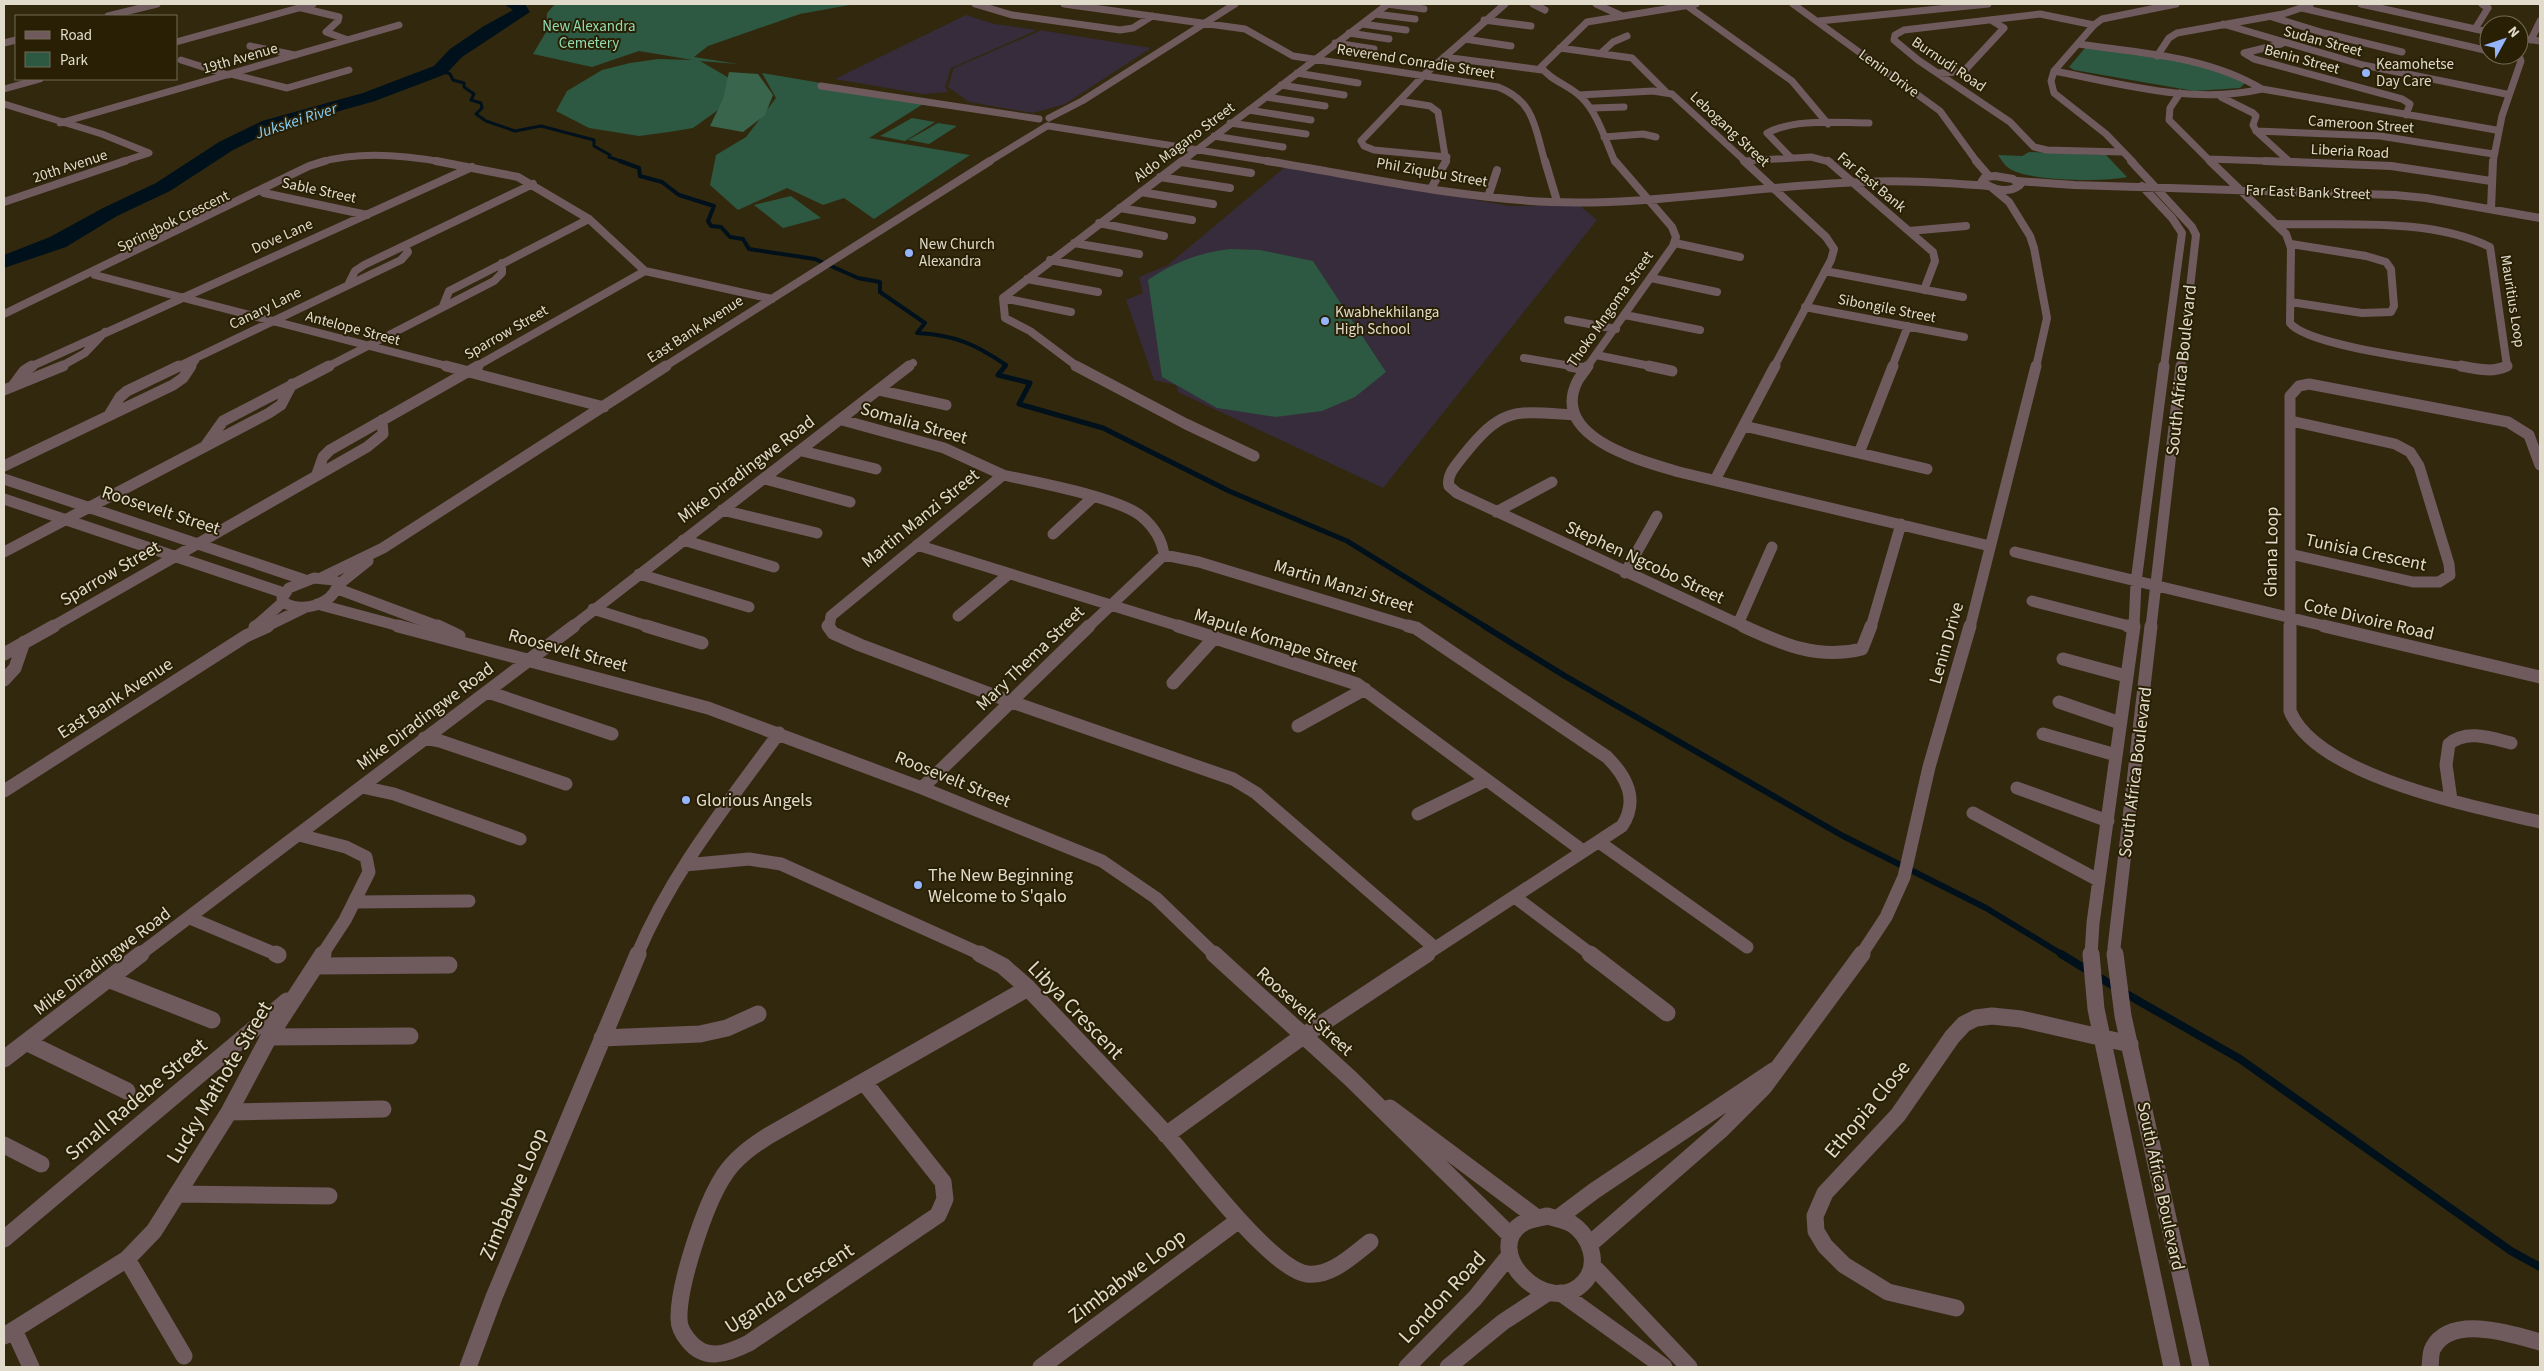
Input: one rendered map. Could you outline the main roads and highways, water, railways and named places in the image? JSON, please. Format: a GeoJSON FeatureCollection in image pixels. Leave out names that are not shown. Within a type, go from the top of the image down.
{"type":"FeatureCollection","features":[{"type":"Feature","properties":{"kind":"waterway","name":"Jukskei River"},"geometry":{"type":"LineString","coordinates":[[4,262],[58,242],[110,212],[163,187],[226,146],[269,125],[369,97],[440,70],[456,53],[490,29],[522,12],[519,6],[512,4]]}},
{"type":"Feature","properties":{"kind":"waterway"},"geometry":{"type":"LineString","coordinates":[[440,70],[450,74],[453,80],[464,83],[464,87],[474,94],[471,100],[481,103],[482,108],[476,114],[486,121],[515,131],[541,126],[594,140],[594,146],[610,155],[609,157],[624,162]]}},
{"type":"Feature","properties":{"kind":"waterway"},"geometry":{"type":"LineString","coordinates":[[620,161],[639,168],[640,176],[662,182],[679,195],[714,206],[708,221],[711,226],[721,227],[730,237],[743,239],[749,249],[815,259],[858,278],[880,282],[880,292],[925,323],[917,333],[954,338],[974,346],[1005,366]]}},
{"type":"Feature","properties":{"kind":"waterway"},"geometry":{"type":"LineString","coordinates":[[1005,366],[998,375],[1030,383],[1019,404],[1103,428],[1229,491],[1347,541],[1486,627]]}},
{"type":"Feature","properties":{"kind":"waterway"},"geometry":{"type":"LineString","coordinates":[[1484,626],[1565,676],[1843,836],[1986,908],[2063,955]]}},
{"type":"Feature","properties":{"kind":"waterway"},"geometry":{"type":"LineString","coordinates":[[2061,954],[2115,987]]}},
{"type":"Feature","properties":{"kind":"waterway"},"geometry":{"type":"LineString","coordinates":[[2123,992],[2240,1059],[2511,1251],[2540,1267]]}},
{"type":"Feature","properties":{"kind":"place","name":"Keamohetse Day Care"},"geometry":{"type":"Point","coordinates":[2366,73]}},
{"type":"Feature","properties":{"kind":"place","name":"New Church Alexandra"},"geometry":{"type":"Point","coordinates":[909,253]}},
{"type":"Feature","properties":{"kind":"place","name":"Kwabhekhilanga High School"},"geometry":{"type":"Point","coordinates":[1325,321]}},
{"type":"Feature","properties":{"kind":"place","name":"Glorious Angels"},"geometry":{"type":"Point","coordinates":[686,800]}},
{"type":"Feature","properties":{"kind":"place","name":"The New Beginning Welcome to S'qalo"},"geometry":{"type":"Point","coordinates":[918,885]}},
{"type":"Feature","properties":{"kind":"park label","name":"New Alexandra Cemetery"},"geometry":{"type":"Point","coordinates":[589,34]}}]}
